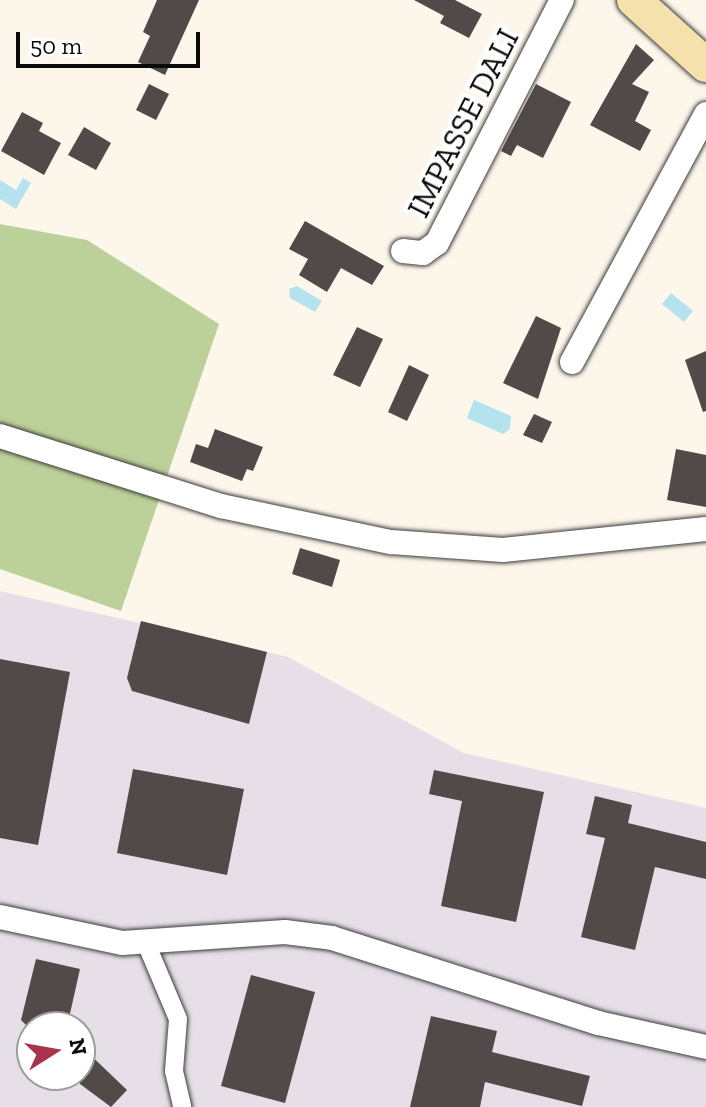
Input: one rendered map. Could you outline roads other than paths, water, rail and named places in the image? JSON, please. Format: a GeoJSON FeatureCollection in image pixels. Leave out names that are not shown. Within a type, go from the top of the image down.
{"type":"FeatureCollection","features":[{"type":"Feature","properties":{"kind":"main road"},"geometry":{"type":"LineString","coordinates":[[634,0],[706,65]]}},
{"type":"Feature","properties":{"kind":"street","name":"IMPASSE DALI"},"geometry":{"type":"LineString","coordinates":[[403,251],[423,253],[437,243],[562,0]]}},
{"type":"Feature","properties":{"kind":"street"},"geometry":{"type":"LineString","coordinates":[[572,362],[706,114]]}},
{"type":"Feature","properties":{"kind":"street"},"geometry":{"type":"LineString","coordinates":[[0,436],[221,506],[391,542],[503,550],[706,529]]}},
{"type":"Feature","properties":{"kind":"street"},"geometry":{"type":"LineString","coordinates":[[0,917],[122,943],[272,932],[332,938],[598,1023],[706,1047]]}},
{"type":"Feature","properties":{"kind":"street"},"geometry":{"type":"LineString","coordinates":[[146,943],[178,1019],[174,1071],[182,1107]]}},
{"type":"Feature","properties":{"kind":"water"},"geometry":{"type":"Polygon","coordinates":[[[23,178],[31,183],[16,209],[0,199],[0,180],[16,190],[23,178]]]}},
{"type":"Feature","properties":{"kind":"water"},"geometry":{"type":"Polygon","coordinates":[[[297,286],[322,301],[315,312],[290,298],[289,289],[297,286]]]}},
{"type":"Feature","properties":{"kind":"water"},"geometry":{"type":"Polygon","coordinates":[[[671,293],[693,311],[684,322],[662,304],[671,293]]]}},
{"type":"Feature","properties":{"kind":"water"},"geometry":{"type":"Polygon","coordinates":[[[474,400],[511,416],[510,429],[503,434],[467,418],[474,400]]]}}]}
